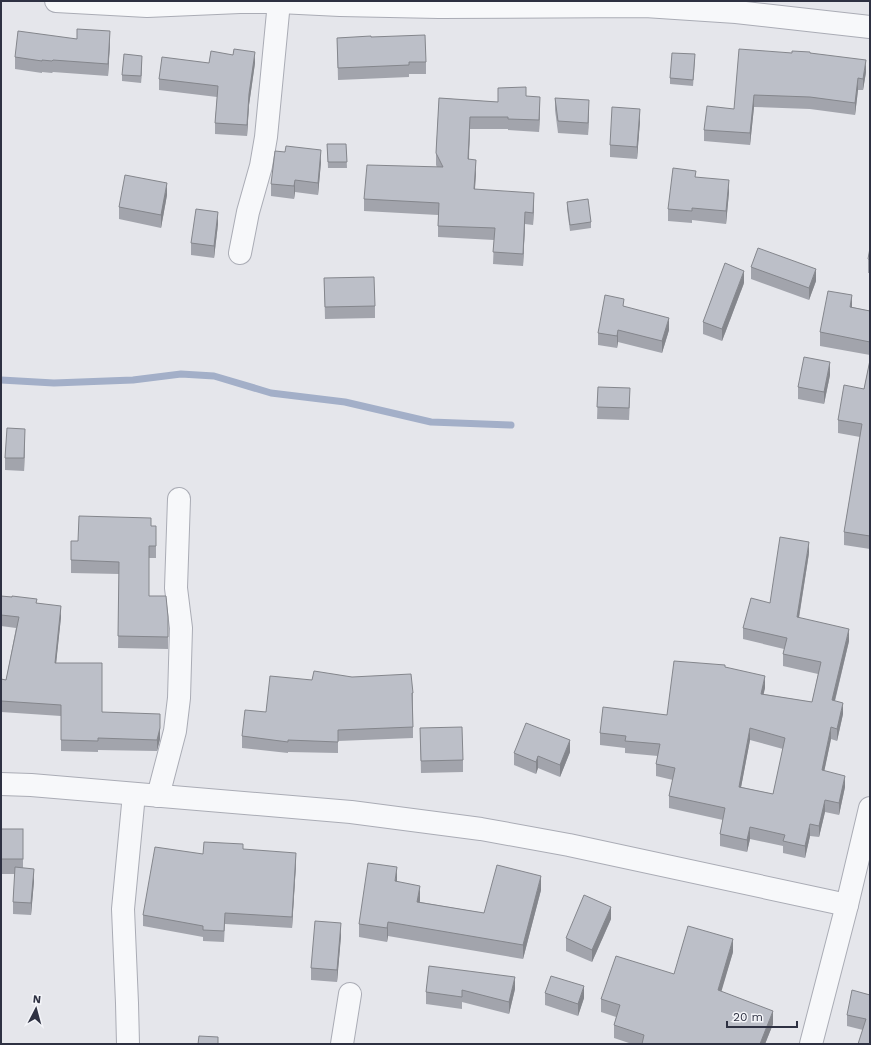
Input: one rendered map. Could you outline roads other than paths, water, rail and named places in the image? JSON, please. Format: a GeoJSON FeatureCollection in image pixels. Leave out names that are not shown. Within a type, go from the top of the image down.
{"type":"FeatureCollection","features":[{"type":"Feature","properties":{"kind":"street"},"geometry":{"type":"LineString","coordinates":[[56,1],[147,6],[240,2],[340,3],[439,7],[645,6],[736,12],[870,27]]}},
{"type":"Feature","properties":{"kind":"street"},"geometry":{"type":"LineString","coordinates":[[240,253],[248,212],[261,166],[266,136],[279,2]]}},
{"type":"Feature","properties":{"kind":"street"},"geometry":{"type":"LineString","coordinates":[[158,796],[175,731],[179,698],[181,628],[176,588],[178,499]]}},
{"type":"Feature","properties":{"kind":"street"},"geometry":{"type":"LineString","coordinates":[[1,784],[32,785],[351,812],[481,829],[569,845],[847,905]]}},
{"type":"Feature","properties":{"kind":"street"},"geometry":{"type":"LineString","coordinates":[[128,1044],[123,909],[134,794]]}},
{"type":"Feature","properties":{"kind":"street"},"geometry":{"type":"LineString","coordinates":[[812,1044],[870,808]]}},
{"type":"Feature","properties":{"kind":"street"},"geometry":{"type":"LineString","coordinates":[[342,1044],[350,994]]}},
{"type":"Feature","properties":{"kind":"waterway"},"geometry":{"type":"LineString","coordinates":[[1,380],[54,383],[133,380],[181,374],[214,376],[271,393],[345,402],[431,422],[511,425]]}}]}
